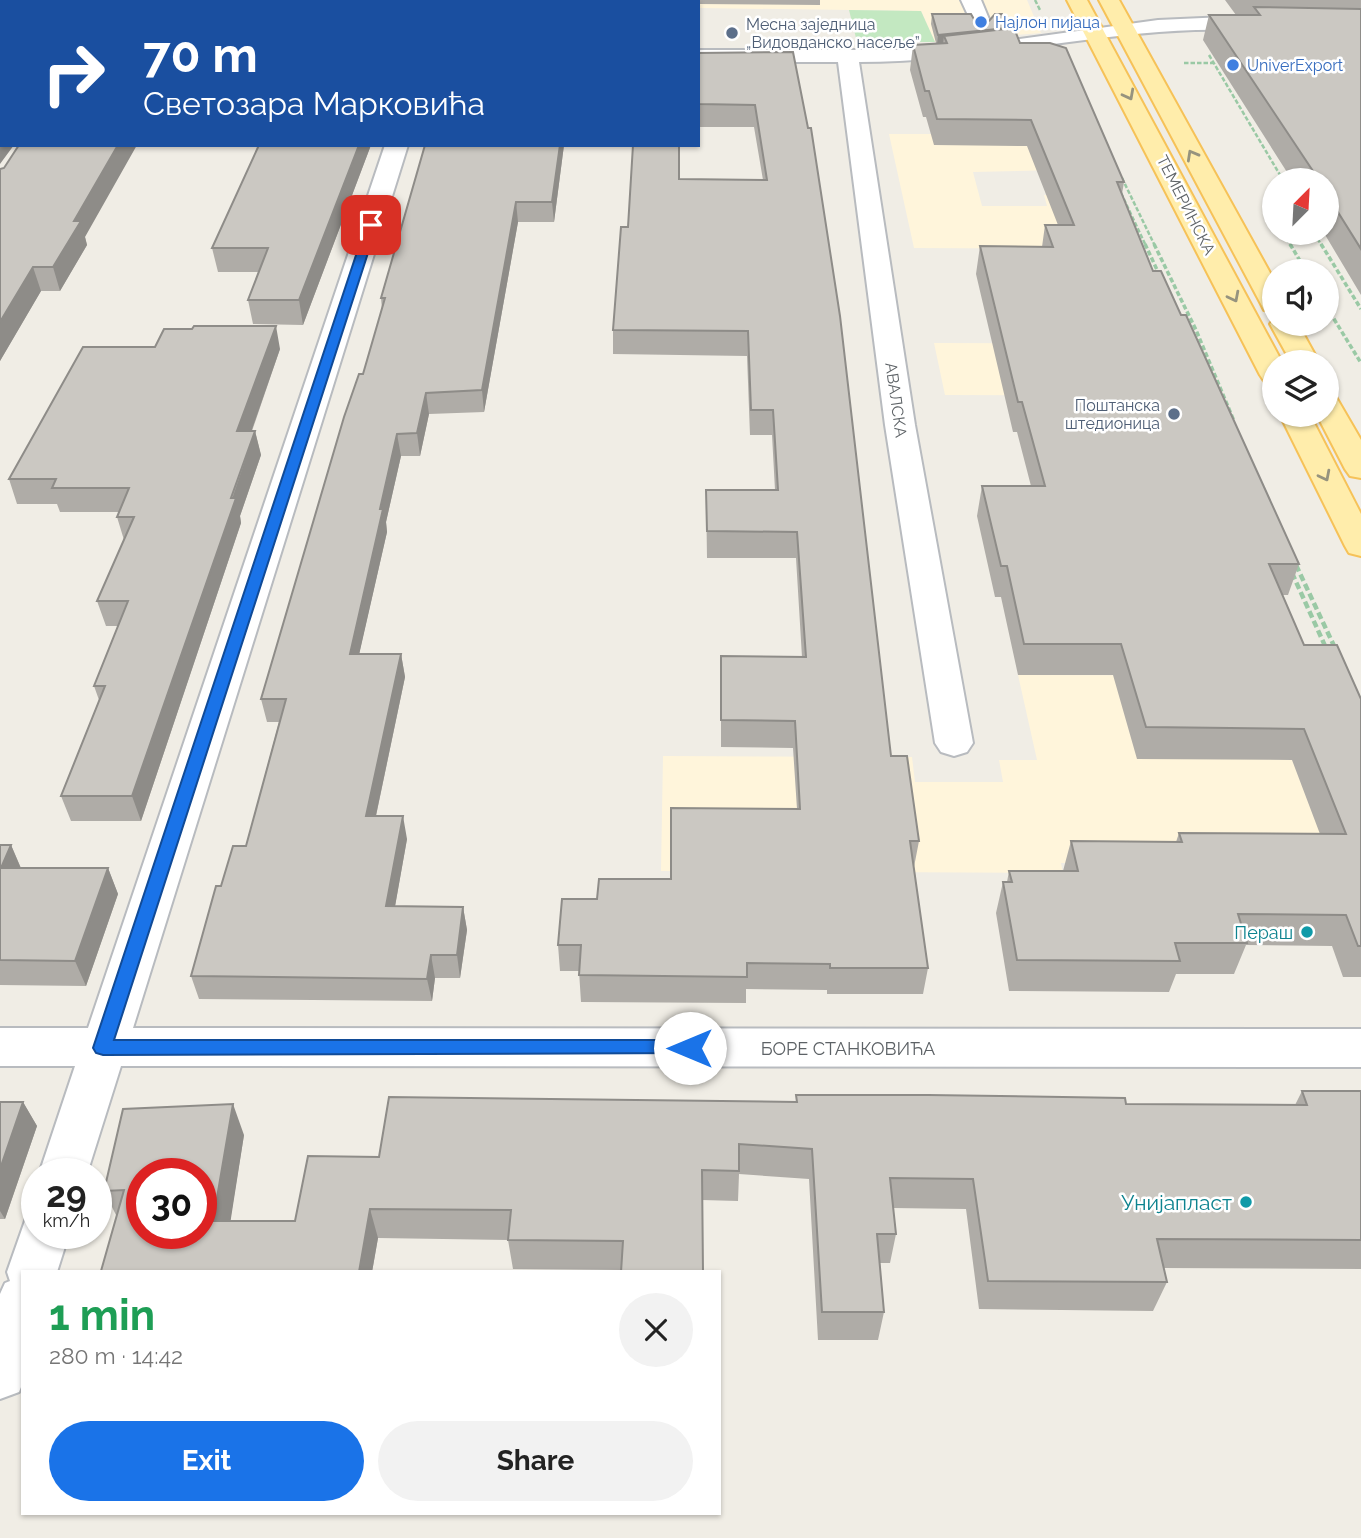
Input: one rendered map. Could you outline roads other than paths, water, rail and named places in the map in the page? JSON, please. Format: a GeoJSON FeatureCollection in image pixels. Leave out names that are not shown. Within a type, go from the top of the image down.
{"type":"FeatureCollection","features":[{"type":"Feature","properties":{"kind":"main road","name":"ТЕМЕРИНСКА"},"geometry":{"type":"LineString","coordinates":[[1077,0],[1262,352]]}},
{"type":"Feature","properties":{"kind":"main road","name":"ТЕМЕРИНСКА"},"geometry":{"type":"LineString","coordinates":[[1109,0],[1262,282]]}},
{"type":"Feature","properties":{"kind":"main road"},"geometry":{"type":"LineString","coordinates":[[1301,427],[1361,546]]}},
{"type":"Feature","properties":{"kind":"main road"},"geometry":{"type":"LineString","coordinates":[[1339,427],[1361,469]]}},
{"type":"Feature","properties":{"kind":"street"},"geometry":{"type":"LineString","coordinates":[[971,0],[985,36]]}},
{"type":"Feature","properties":{"kind":"street"},"geometry":{"type":"LineString","coordinates":[[700,55],[909,55],[985,36],[1096,35],[1225,23],[1361,26]]}},
{"type":"Feature","properties":{"kind":"street","name":"АВАЛСКА"},"geometry":{"type":"LineString","coordinates":[[847,55],[900,425],[954,743]]}},
{"type":"Feature","properties":{"kind":"street"},"geometry":{"type":"LineString","coordinates":[[68,1158],[396,147]]}},
{"type":"Feature","properties":{"kind":"street","name":"БОРЕ СТАНКОВИЋА"},"geometry":{"type":"LineString","coordinates":[[0,1047],[1361,1048]]}},
{"type":"Feature","properties":{"kind":"street"},"geometry":{"type":"LineString","coordinates":[[33,1270],[39,1249]]}},
{"type":"Feature","properties":{"kind":"street"},"geometry":{"type":"LineString","coordinates":[[0,1373],[21,1306]]}},
{"type":"Feature","properties":{"kind":"place","name":"Најлон пијаца"},"geometry":{"type":"Point","coordinates":[981,22]}},
{"type":"Feature","properties":{"kind":"place","name":"Месна заједница „Видовданско насеље”"},"geometry":{"type":"Point","coordinates":[732,33]}},
{"type":"Feature","properties":{"kind":"place","name":"UniverExport"},"geometry":{"type":"Point","coordinates":[1233,65]}},
{"type":"Feature","properties":{"kind":"place","name":"Поштанска штедионица"},"geometry":{"type":"Point","coordinates":[1174,414]}},
{"type":"Feature","properties":{"kind":"place","name":"Пераш"},"geometry":{"type":"Point","coordinates":[1307,932]}},
{"type":"Feature","properties":{"kind":"place","name":"Унијапласт"},"geometry":{"type":"Point","coordinates":[1246,1202]}}]}
